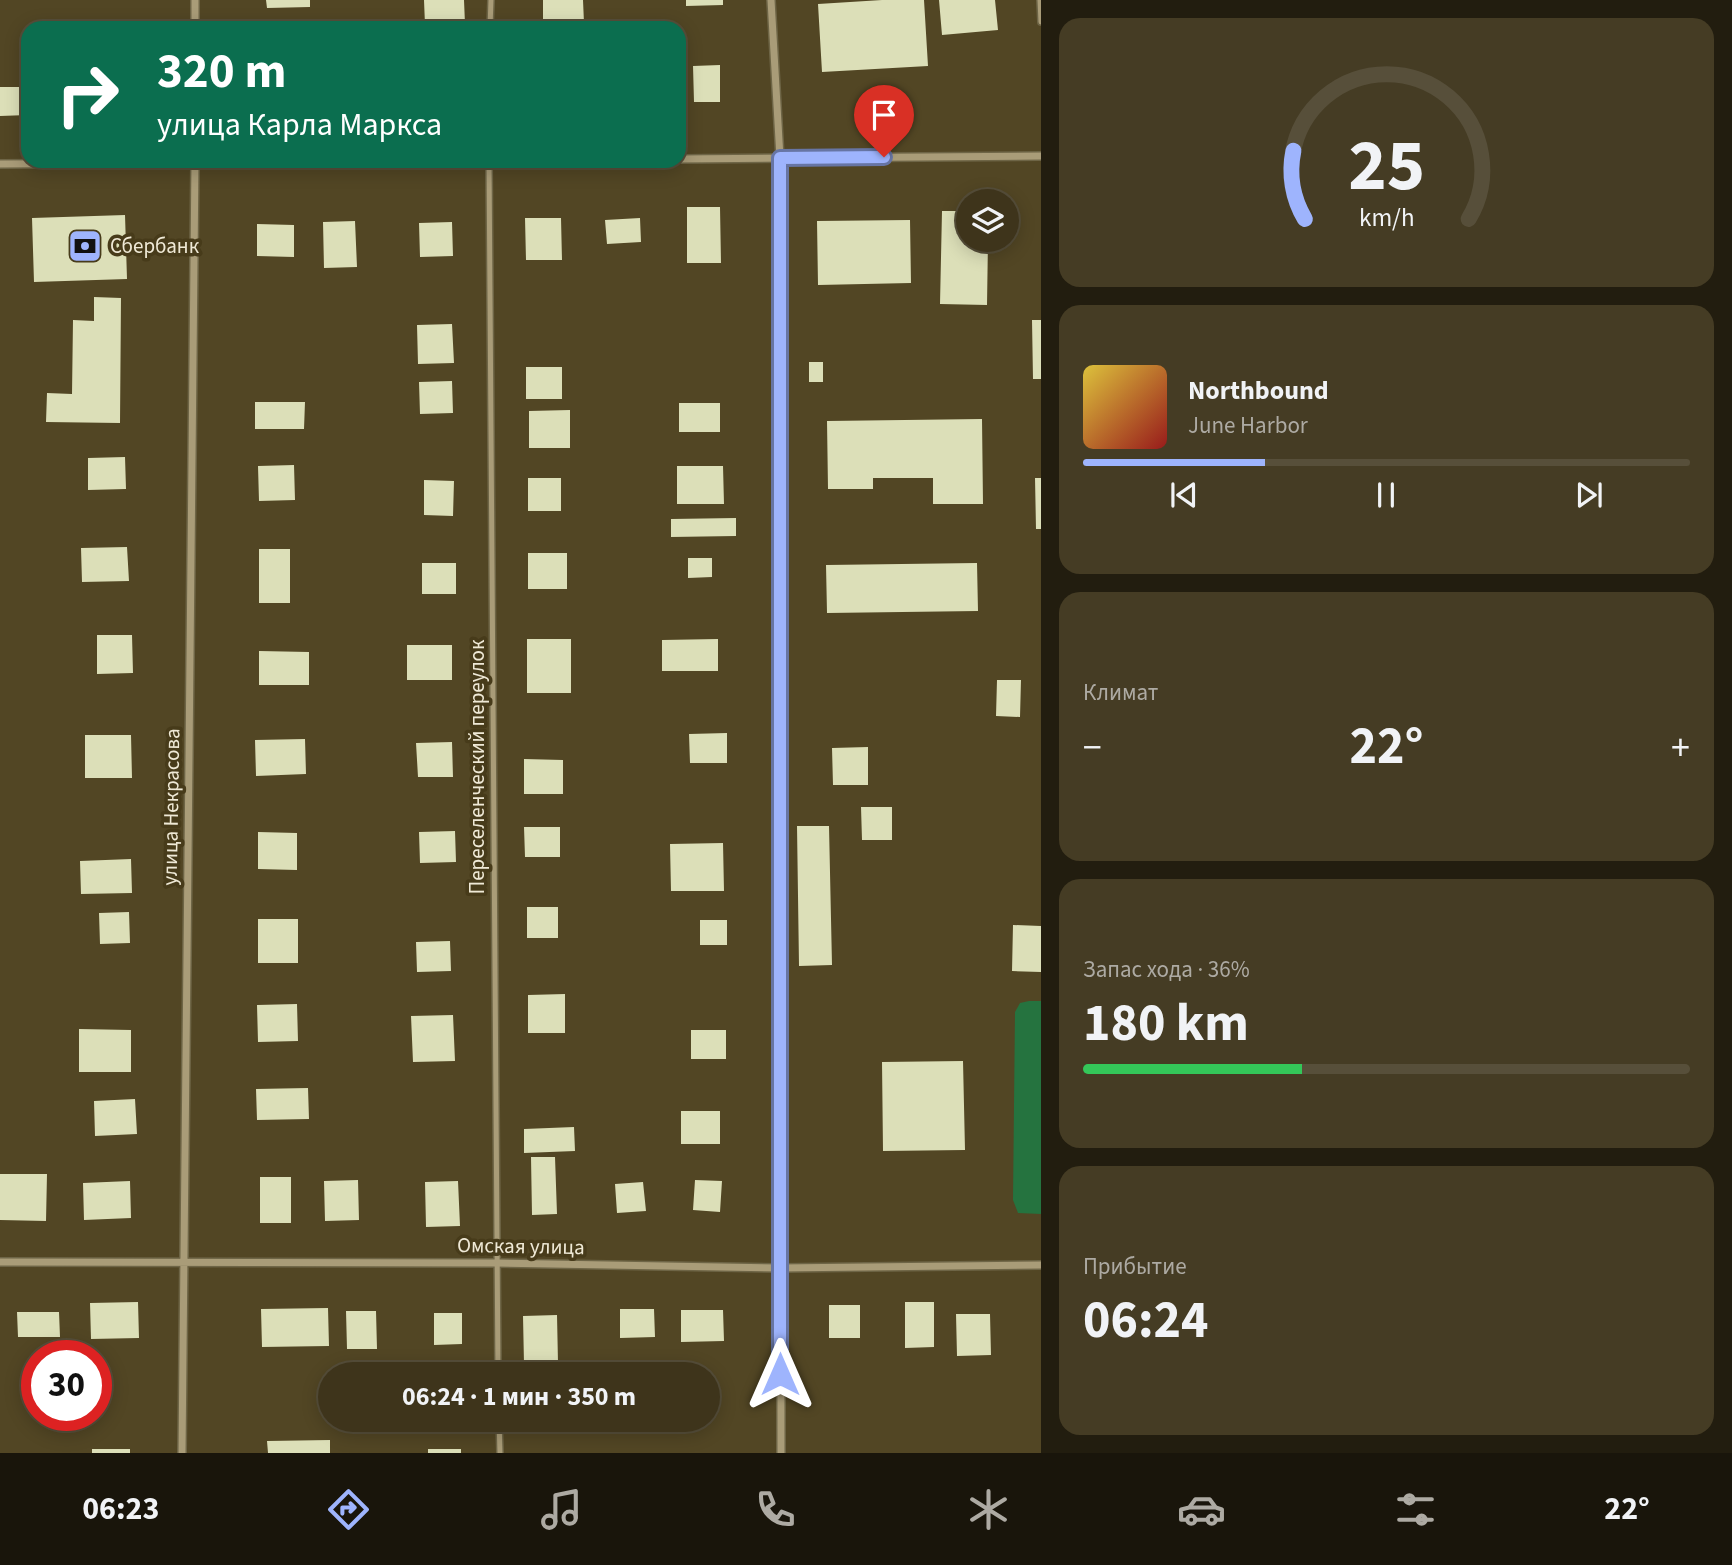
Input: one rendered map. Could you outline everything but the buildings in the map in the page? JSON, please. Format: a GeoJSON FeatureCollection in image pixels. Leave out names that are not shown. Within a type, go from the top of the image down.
{"type":"FeatureCollection","features":[{"type":"Feature","properties":{"kind":"street"},"geometry":{"type":"LineString","coordinates":[[195,0],[195,21]]}},
{"type":"Feature","properties":{"kind":"street"},"geometry":{"type":"LineString","coordinates":[[771,0],[780,158],[780,1453]]}},
{"type":"Feature","properties":{"kind":"street"},"geometry":{"type":"LineString","coordinates":[[686,159],[1041,156]]}},
{"type":"Feature","properties":{"kind":"street"},"geometry":{"type":"LineString","coordinates":[[0,164],[21,164]]}},
{"type":"Feature","properties":{"kind":"street","name":"улица Некрасова"},"geometry":{"type":"LineString","coordinates":[[182,1453],[195,168]]}},
{"type":"Feature","properties":{"kind":"street","name":"Омская улица"},"geometry":{"type":"LineString","coordinates":[[0,1262],[496,1263],[780,1268],[1041,1265]]}},
{"type":"Feature","properties":{"kind":"lane"},"geometry":{"type":"LineString","coordinates":[[490,21],[491,0]]}},
{"type":"Feature","properties":{"kind":"lane"},"geometry":{"type":"LineString","coordinates":[[1040,0],[1041,22]]}},
{"type":"Feature","properties":{"kind":"lane","name":"Переселенческий переулок"},"geometry":{"type":"LineString","coordinates":[[489,168],[498,1362]]}},
{"type":"Feature","properties":{"kind":"lane"},"geometry":{"type":"LineString","coordinates":[[499,1432],[500,1453]]}},
{"type":"Feature","properties":{"kind":"green space"},"geometry":{"type":"Polygon","coordinates":[[[1041,1001],[1041,1214],[1018,1213],[1013,1200],[1015,1012],[1020,1003],[1041,1001]]]}},
{"type":"Feature","properties":{"kind":"place","name":"Сбербанк"},"geometry":{"type":"Point","coordinates":[85,246]}},
{"type":"Feature","properties":{"kind":"route"},"geometry":{"type":"LineString","coordinates":[[780,1374],[780,158],[884,157]]}}]}
